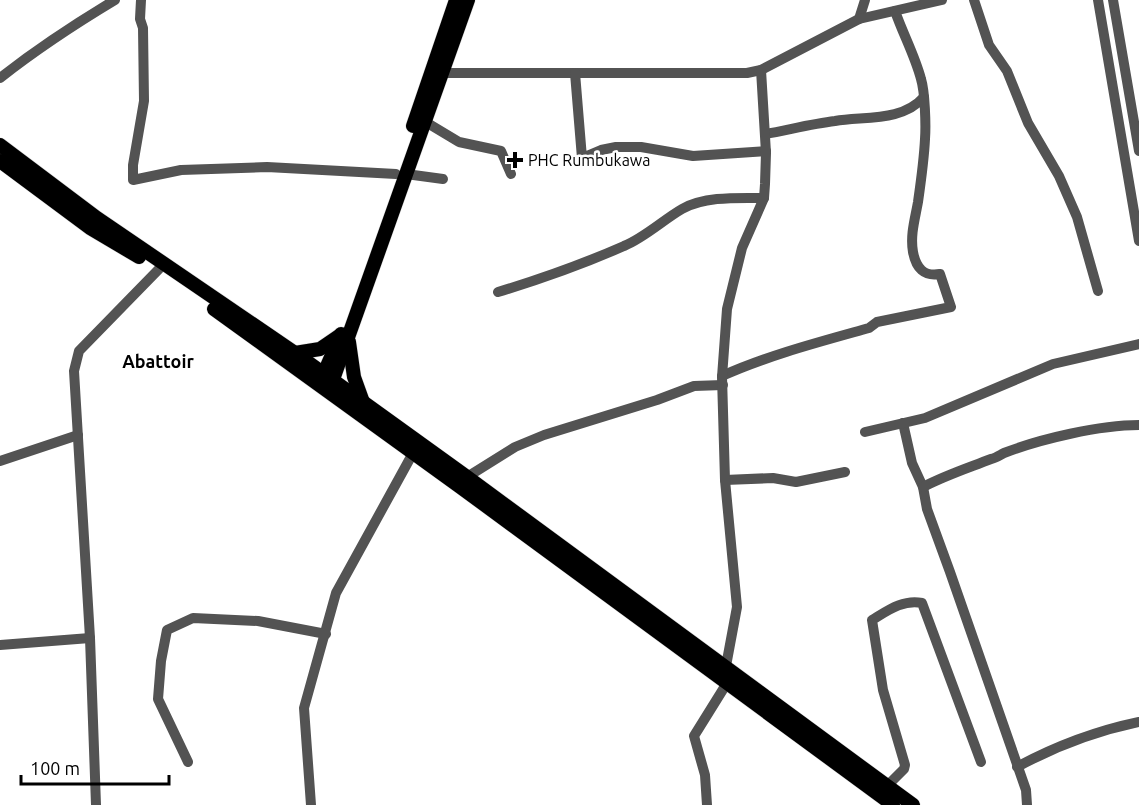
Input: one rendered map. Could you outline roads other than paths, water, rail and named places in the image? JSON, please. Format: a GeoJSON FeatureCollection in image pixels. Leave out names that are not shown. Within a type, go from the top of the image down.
{"type":"FeatureCollection","features":[{"type":"Feature","properties":{"kind":"main road"},"geometry":{"type":"LineString","coordinates":[[326,383],[345,336],[401,174],[456,0]]}},
{"type":"Feature","properties":{"kind":"main road"},"geometry":{"type":"LineString","coordinates":[[401,174],[424,121],[468,0]]}},
{"type":"Feature","properties":{"kind":"main road"},"geometry":{"type":"LineString","coordinates":[[0,145],[97,218],[295,353],[326,383],[364,404],[467,477],[913,805]]}},
{"type":"Feature","properties":{"kind":"main road"},"geometry":{"type":"LineString","coordinates":[[0,161],[90,228],[159,269],[326,383],[413,453],[893,805]]}},
{"type":"Feature","properties":{"kind":"main road"},"geometry":{"type":"LineString","coordinates":[[295,353],[320,348],[345,336]]}},
{"type":"Feature","properties":{"kind":"main road"},"geometry":{"type":"LineString","coordinates":[[345,336],[354,377],[364,404]]}},
{"type":"Feature","properties":{"kind":"street"},"geometry":{"type":"LineString","coordinates":[[0,78],[47,43],[116,0]]}},
{"type":"Feature","properties":{"kind":"street"},"geometry":{"type":"LineString","coordinates":[[141,0],[144,101],[133,165],[133,180],[182,170],[267,167],[401,174],[443,179]]}},
{"type":"Feature","properties":{"kind":"street"},"geometry":{"type":"LineString","coordinates":[[859,19],[865,0]]}},
{"type":"Feature","properties":{"kind":"street"},"geometry":{"type":"LineString","coordinates":[[442,73],[747,73],[761,70],[859,19],[942,0]]}},
{"type":"Feature","properties":{"kind":"street"},"geometry":{"type":"LineString","coordinates":[[974,0],[989,45],[1007,71],[1028,123],[1059,176],[1077,217],[1098,291]]}},
{"type":"Feature","properties":{"kind":"street"},"geometry":{"type":"LineString","coordinates":[[1098,0],[1139,241]]}},
{"type":"Feature","properties":{"kind":"street"},"geometry":{"type":"LineString","coordinates":[[1113,0],[1139,151]]}},
{"type":"Feature","properties":{"kind":"street"},"geometry":{"type":"LineString","coordinates":[[467,477],[515,447],[544,435],[657,400],[694,386],[723,381],[747,365],[793,349],[869,328],[877,322],[951,307],[940,274],[934,276],[922,273],[917,266],[913,252],[912,233],[925,136],[924,97],[922,81],[895,11]]}},
{"type":"Feature","properties":{"kind":"street"},"geometry":{"type":"LineString","coordinates":[[726,666],[737,607],[725,480],[723,381],[727,309],[742,248],[764,198],[766,151],[761,70]]}},
{"type":"Feature","properties":{"kind":"street"},"geometry":{"type":"LineString","coordinates":[[574,73],[582,158],[601,150],[627,146],[693,156],[766,151]]}},
{"type":"Feature","properties":{"kind":"street"},"geometry":{"type":"LineString","coordinates":[[765,134],[837,120],[896,113],[910,108],[924,97]]}},
{"type":"Feature","properties":{"kind":"street"},"geometry":{"type":"LineString","coordinates":[[424,121],[459,142],[501,151],[511,174]]}},
{"type":"Feature","properties":{"kind":"street"},"geometry":{"type":"LineString","coordinates":[[498,292],[537,280],[627,245],[683,209],[698,203],[734,198],[764,198]]}},
{"type":"Feature","properties":{"kind":"street"},"geometry":{"type":"LineString","coordinates":[[96,805],[90,638],[74,371],[79,351],[159,269]]}},
{"type":"Feature","properties":{"kind":"street"},"geometry":{"type":"LineString","coordinates":[[865,432],[925,418],[1053,364],[1139,344]]}},
{"type":"Feature","properties":{"kind":"street"},"geometry":{"type":"LineString","coordinates":[[903,423],[912,463],[923,487],[927,509],[1026,790],[1027,805]]}},
{"type":"Feature","properties":{"kind":"street"},"geometry":{"type":"LineString","coordinates":[[923,487],[961,469],[1047,440],[1118,426],[1139,425]]}},
{"type":"Feature","properties":{"kind":"street"},"geometry":{"type":"LineString","coordinates":[[0,461],[78,435]]}},
{"type":"Feature","properties":{"kind":"street"},"geometry":{"type":"LineString","coordinates":[[311,805],[304,708],[336,593],[413,453]]}},
{"type":"Feature","properties":{"kind":"street"},"geometry":{"type":"LineString","coordinates":[[725,480],[773,478],[796,482],[845,472]]}},
{"type":"Feature","properties":{"kind":"street"},"geometry":{"type":"LineString","coordinates":[[886,786],[904,769],[905,765],[883,690],[872,620],[894,607],[914,601],[922,603],[981,762]]}},
{"type":"Feature","properties":{"kind":"street"},"geometry":{"type":"LineString","coordinates":[[188,762],[158,699],[161,661],[167,630],[193,618],[258,621],[326,633]]}},
{"type":"Feature","properties":{"kind":"street"},"geometry":{"type":"LineString","coordinates":[[0,645],[90,638]]}},
{"type":"Feature","properties":{"kind":"street"},"geometry":{"type":"LineString","coordinates":[[707,805],[705,775],[694,736],[727,683]]}},
{"type":"Feature","properties":{"kind":"street"},"geometry":{"type":"LineString","coordinates":[[1017,766],[1053,748],[1139,722]]}},
{"type":"Feature","properties":{"kind":"place","name":"PHC Rumbukawa"},"geometry":{"type":"Point","coordinates":[515,160]}},
{"type":"Feature","properties":{"kind":"district","name":"Abattoir"},"geometry":{"type":"Point","coordinates":[158,362]}}]}
